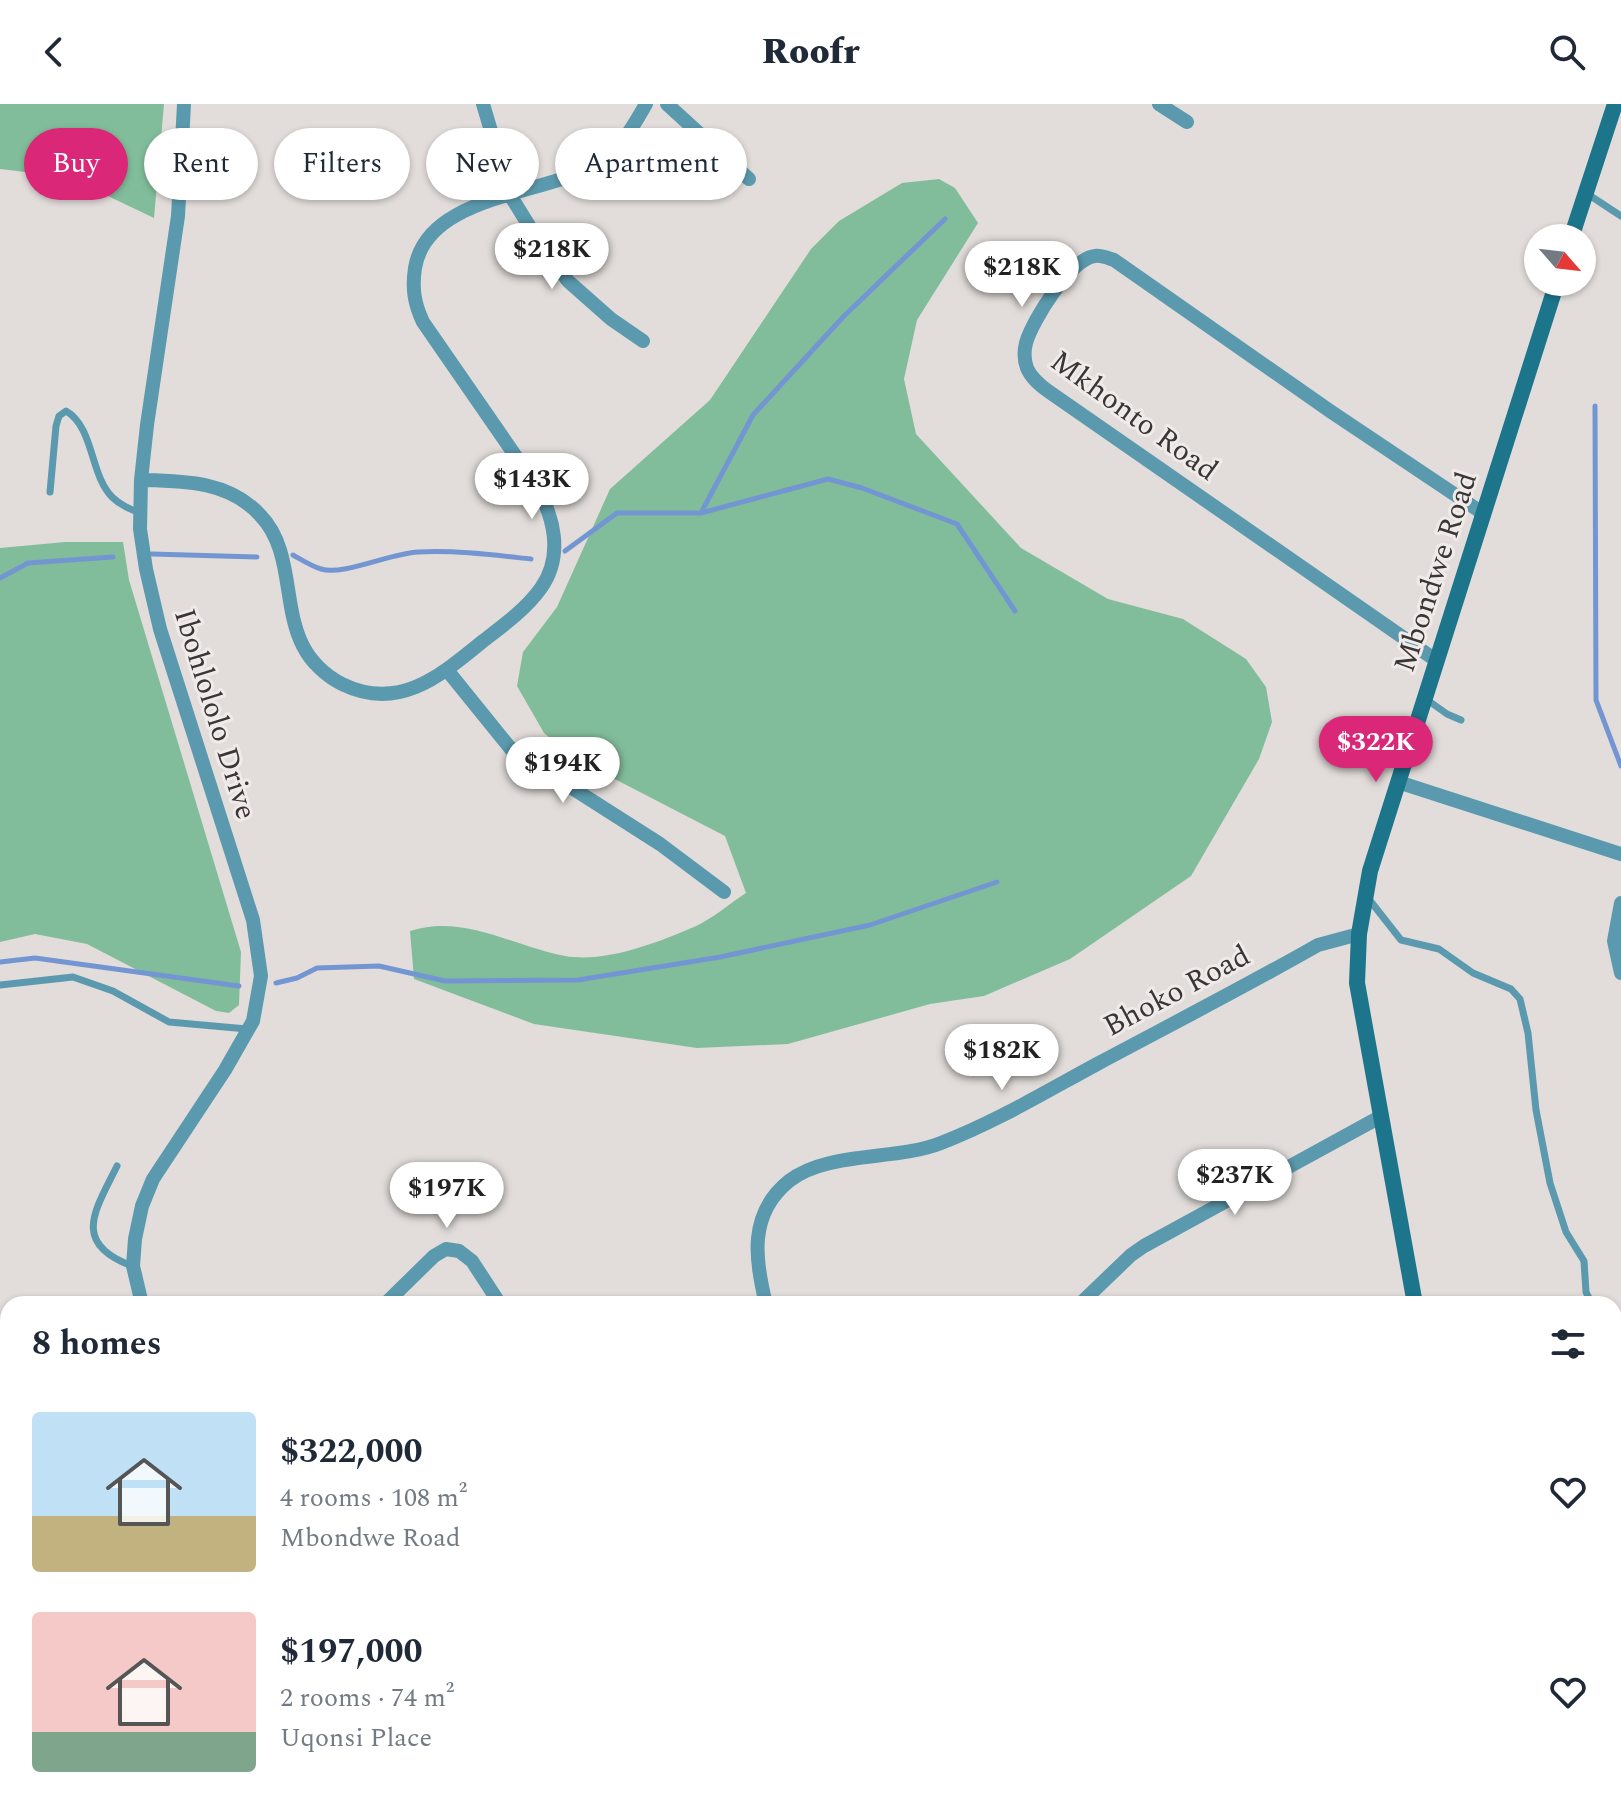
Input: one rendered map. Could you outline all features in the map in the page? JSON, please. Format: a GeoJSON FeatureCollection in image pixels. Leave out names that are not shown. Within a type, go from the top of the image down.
{"type":"FeatureCollection","features":[{"type":"Feature","properties":{"kind":"street","name":"Ibohlololo Drive"},"geometry":{"type":"LineString","coordinates":[[140,1296],[133,1266],[138,1221],[153,1179],[225,1070],[253,1021],[261,976],[253,920],[160,629],[146,569],[140,513],[141,480],[178,216],[184,104]]}},
{"type":"Feature","properties":{"kind":"street"},"geometry":{"type":"LineString","coordinates":[[483,104],[490,128]]}},
{"type":"Feature","properties":{"kind":"street"},"geometry":{"type":"LineString","coordinates":[[539,186],[576,174],[602,161],[627,137],[646,104]]}},
{"type":"Feature","properties":{"kind":"street"},"geometry":{"type":"LineString","coordinates":[[667,104],[749,179]]}},
{"type":"Feature","properties":{"kind":"street"},"geometry":{"type":"LineString","coordinates":[[1159,104],[1187,122]]}},
{"type":"Feature","properties":{"kind":"street"},"geometry":{"type":"LineString","coordinates":[[1576,224],[1615,104]]}},
{"type":"Feature","properties":{"kind":"street"},"geometry":{"type":"LineString","coordinates":[[141,480],[182,481],[211,486],[242,499],[262,516],[277,540],[293,618],[302,644],[315,663],[335,681],[358,691],[386,695],[412,689],[447,670],[530,601],[546,581],[553,556],[553,525],[543,498],[423,322],[413,292],[416,263],[435,230],[463,211],[495,200]]}},
{"type":"Feature","properties":{"kind":"street"},"geometry":{"type":"LineString","coordinates":[[513,200],[568,281],[611,319],[643,341]]}},
{"type":"Feature","properties":{"kind":"street","name":"Mkhonto Road"},"geometry":{"type":"LineString","coordinates":[[1437,661],[1048,391],[1027,368],[1026,340],[1059,286],[1079,263],[1094,256],[1114,260],[1484,514]]}},
{"type":"Feature","properties":{"kind":"street","name":"Mbondwe Road"},"geometry":{"type":"LineString","coordinates":[[1414,1296],[1357,983],[1359,934],[1365,893],[1398,782],[1553,296]]}},
{"type":"Feature","properties":{"kind":"street"},"geometry":{"type":"LineString","coordinates":[[447,670],[511,749],[627,822],[724,892]]}},
{"type":"Feature","properties":{"kind":"street"},"geometry":{"type":"LineString","coordinates":[[1398,782],[1621,854]]}},
{"type":"Feature","properties":{"kind":"street"},"geometry":{"type":"LineString","coordinates":[[1621,903],[1614,941],[1621,973]]}},
{"type":"Feature","properties":{"kind":"street","name":"Bhoko Road"},"geometry":{"type":"LineString","coordinates":[[764,1296],[756,1248],[759,1223],[771,1201],[789,1181],[825,1165],[940,1144],[1052,1088],[1318,945],[1359,934]]}},
{"type":"Feature","properties":{"kind":"street"},"geometry":{"type":"LineString","coordinates":[[1088,1296],[1144,1246],[1380,1117]]}},
{"type":"Feature","properties":{"kind":"street"},"geometry":{"type":"LineString","coordinates":[[393,1296],[434,1256],[446,1249],[459,1251],[472,1261],[495,1296]]}},
{"type":"Feature","properties":{"kind":"lane"},"geometry":{"type":"LineString","coordinates":[[1586,193],[1621,216]]}},
{"type":"Feature","properties":{"kind":"lane"},"geometry":{"type":"LineString","coordinates":[[50,492],[56,426],[59,416],[66,411],[73,415],[82,431],[110,495],[140,513]]}},
{"type":"Feature","properties":{"kind":"lane"},"geometry":{"type":"LineString","coordinates":[[1425,698],[1461,720]]}},
{"type":"Feature","properties":{"kind":"lane"},"geometry":{"type":"LineString","coordinates":[[1365,893],[1401,940],[1439,949],[1473,973],[1511,989],[1520,999],[1528,1033],[1536,1110],[1550,1183],[1566,1232],[1584,1261],[1588,1296]]}},
{"type":"Feature","properties":{"kind":"lane"},"geometry":{"type":"LineString","coordinates":[[0,985],[73,977],[113,991],[169,1022],[247,1029]]}},
{"type":"Feature","properties":{"kind":"lane"},"geometry":{"type":"LineString","coordinates":[[117,1166],[95,1210],[93,1228],[95,1239],[103,1251],[133,1266]]}},
{"type":"Feature","properties":{"kind":"green space"},"geometry":{"type":"Polygon","coordinates":[[[0,104],[164,104],[162,128],[144,128],[144,200],[156,200],[154,218],[116,200],[128,200],[128,128],[24,128],[24,172],[0,169],[0,104]]]}},
{"type":"Feature","properties":{"kind":"green space"},"geometry":{"type":"Polygon","coordinates":[[[939,179],[955,188],[978,223],[917,320],[904,379],[916,434],[1021,548],[1108,599],[1183,619],[1246,659],[1266,687],[1272,722],[1259,759],[1191,876],[1070,959],[984,996],[930,1004],[788,1044],[697,1048],[534,1024],[414,979],[410,931],[450,926],[488,933],[565,956],[597,957],[647,945],[694,927],[746,893],[725,836],[574,758],[544,733],[517,686],[523,652],[557,607],[610,489],[710,400],[811,249],[839,221],[902,183],[939,179]]]}},
{"type":"Feature","properties":{"kind":"green space"},"geometry":{"type":"Polygon","coordinates":[[[65,542],[123,542],[129,580],[241,952],[239,1005],[229,1013],[216,1011],[87,944],[35,934],[0,942],[0,548],[65,542]]]}},
{"type":"Feature","properties":{"kind":"waterway"},"geometry":{"type":"LineString","coordinates":[[701,513],[753,415],[844,316],[945,219]]}},
{"type":"Feature","properties":{"kind":"waterway"},"geometry":{"type":"LineString","coordinates":[[1595,406],[1596,700],[1621,766]]}},
{"type":"Feature","properties":{"kind":"waterway"},"geometry":{"type":"LineString","coordinates":[[565,551],[617,513],[701,513],[828,479],[862,488],[957,524],[1015,611]]}},
{"type":"Feature","properties":{"kind":"waterway"},"geometry":{"type":"LineString","coordinates":[[293,555],[317,568],[330,570],[418,552],[461,552],[531,559]]}},
{"type":"Feature","properties":{"kind":"waterway"},"geometry":{"type":"LineString","coordinates":[[152,554],[257,557]]}},
{"type":"Feature","properties":{"kind":"waterway"},"geometry":{"type":"LineString","coordinates":[[0,578],[28,563],[113,557]]}},
{"type":"Feature","properties":{"kind":"waterway"},"geometry":{"type":"LineString","coordinates":[[276,983],[297,978],[317,968],[379,966],[445,981],[578,980],[720,957],[870,925],[997,882]]}},
{"type":"Feature","properties":{"kind":"waterway"},"geometry":{"type":"LineString","coordinates":[[0,962],[35,958],[239,986]]}}]}
